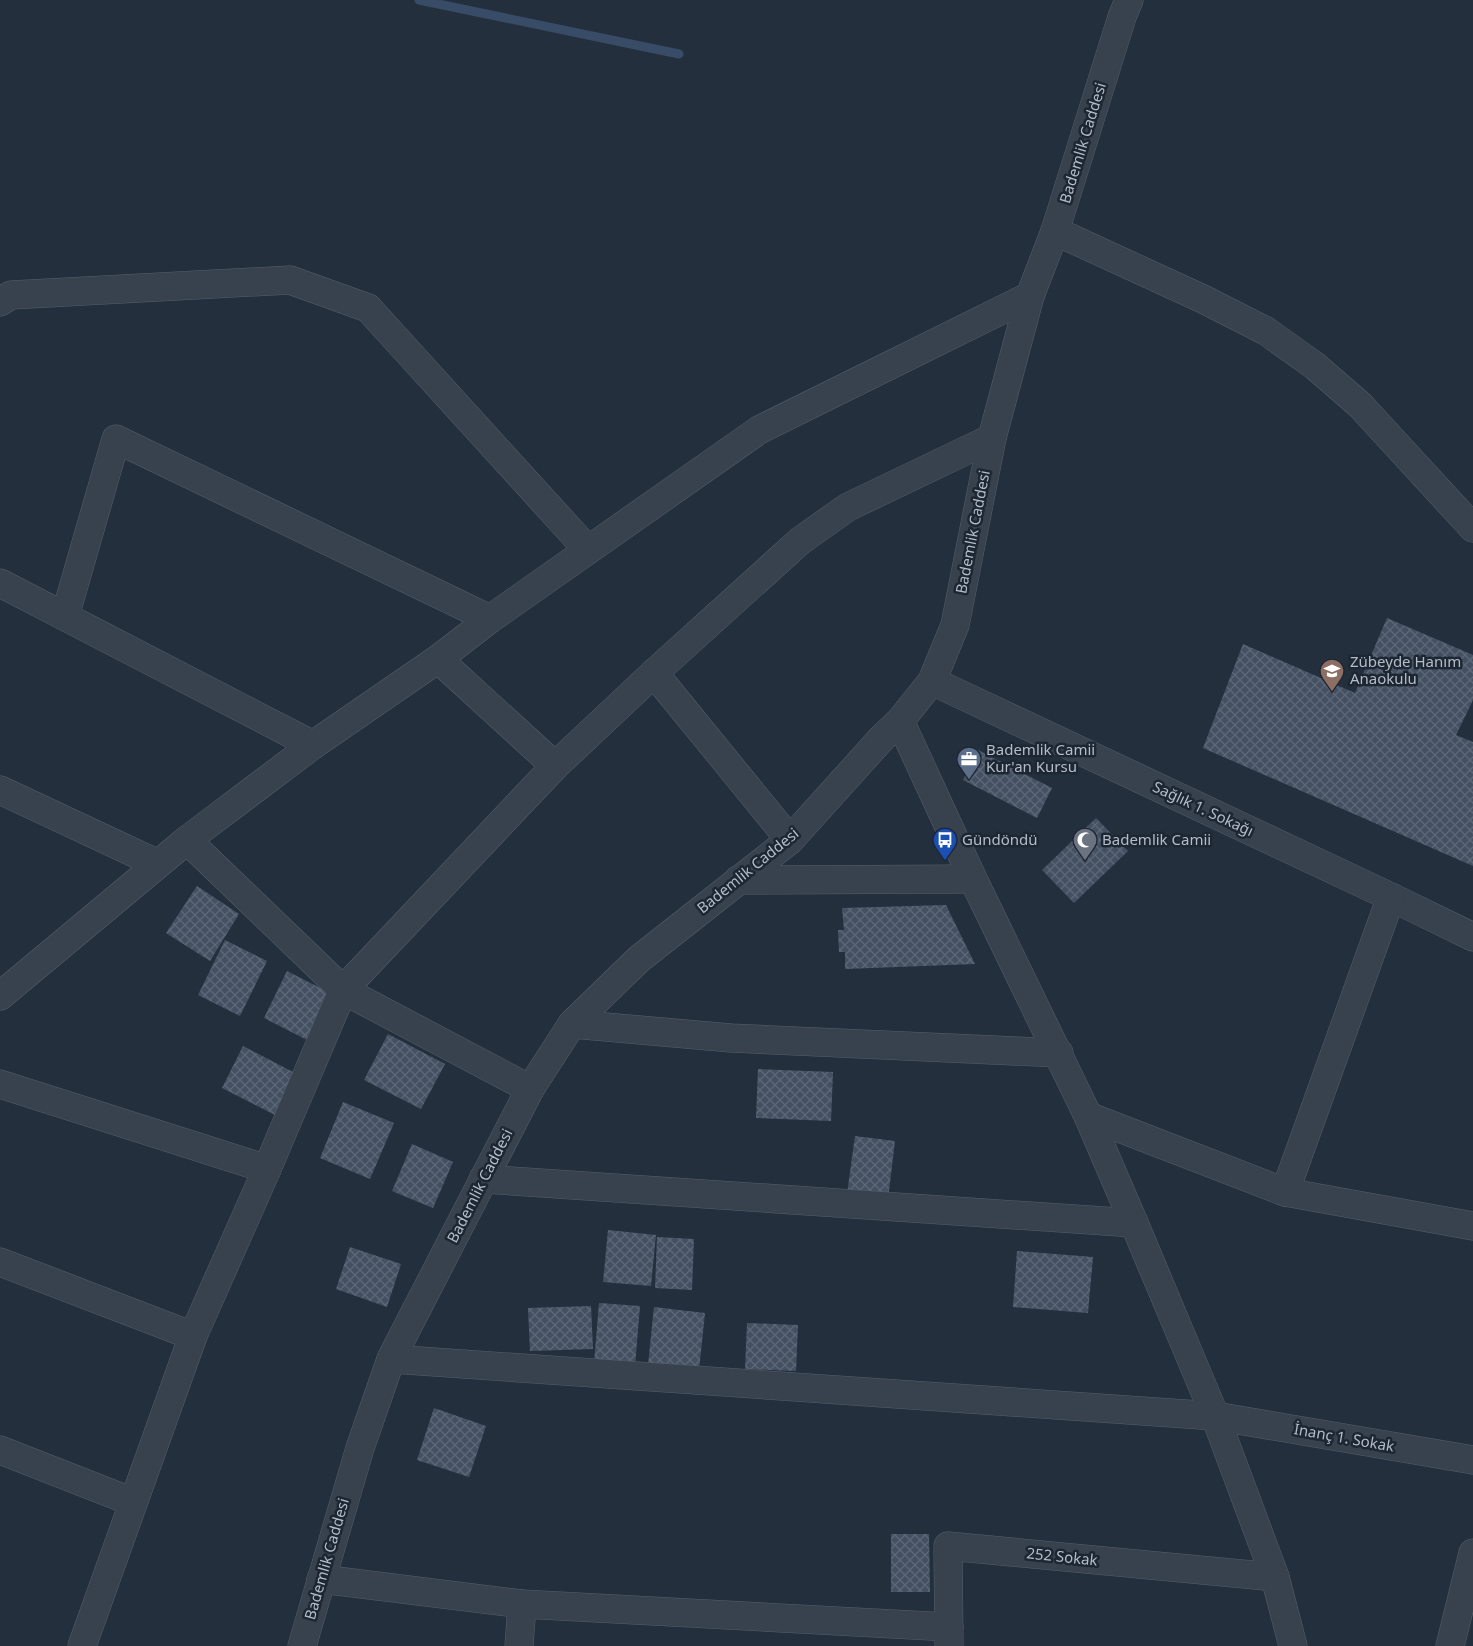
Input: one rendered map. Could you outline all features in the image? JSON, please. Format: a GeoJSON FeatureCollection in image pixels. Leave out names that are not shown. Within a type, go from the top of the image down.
{"type":"FeatureCollection","features":[{"type":"Feature","properties":{"kind":"street","name":"Bademlik Caddesi"},"geometry":{"type":"LineString","coordinates":[[302,1646],[360,1448],[391,1359],[530,1089],[572,1024],[639,959],[790,840],[882,738],[900,721],[932,682],[955,625],[992,438],[1030,296],[1055,231],[1129,0]]}},
{"type":"Feature","properties":{"kind":"street"},"geometry":{"type":"LineString","coordinates":[[1055,231],[1204,299],[1266,331],[1315,366],[1360,405],[1473,528]]}},
{"type":"Feature","properties":{"kind":"street"},"geometry":{"type":"LineString","coordinates":[[0,302],[11,295],[290,280],[368,308],[588,550]]}},
{"type":"Feature","properties":{"kind":"street"},"geometry":{"type":"LineString","coordinates":[[0,996],[158,864],[313,744],[438,659],[490,619],[759,430],[1030,296]]}},
{"type":"Feature","properties":{"kind":"street"},"geometry":{"type":"LineString","coordinates":[[82,1646],[193,1336],[267,1169],[342,990],[556,766],[654,673],[800,541],[848,507],[992,438]]}},
{"type":"Feature","properties":{"kind":"street"},"geometry":{"type":"LineString","coordinates":[[65,616],[116,439],[490,619]]}},
{"type":"Feature","properties":{"kind":"street"},"geometry":{"type":"LineString","coordinates":[[0,582],[313,744]]}},
{"type":"Feature","properties":{"kind":"street"},"geometry":{"type":"LineString","coordinates":[[438,659],[556,766]]}},
{"type":"Feature","properties":{"kind":"street"},"geometry":{"type":"LineString","coordinates":[[654,673],[790,840]]}},
{"type":"Feature","properties":{"kind":"street","name":"Sağlık 1. Sokağı"},"geometry":{"type":"LineString","coordinates":[[932,682],[1391,897],[1473,938]]}},
{"type":"Feature","properties":{"kind":"street"},"geometry":{"type":"LineString","coordinates":[[900,721],[973,880],[1088,1116],[1134,1223],[1215,1416],[1276,1577],[1293,1646]]}},
{"type":"Feature","properties":{"kind":"street"},"geometry":{"type":"LineString","coordinates":[[0,790],[158,864]]}},
{"type":"Feature","properties":{"kind":"street"},"geometry":{"type":"LineString","coordinates":[[188,840],[342,990],[530,1089]]}},
{"type":"Feature","properties":{"kind":"street"},"geometry":{"type":"LineString","coordinates":[[738,880],[973,880]]}},
{"type":"Feature","properties":{"kind":"street"},"geometry":{"type":"LineString","coordinates":[[1285,1192],[1391,897]]}},
{"type":"Feature","properties":{"kind":"street"},"geometry":{"type":"LineString","coordinates":[[572,1024],[731,1038],[1058,1053]]}},
{"type":"Feature","properties":{"kind":"street"},"geometry":{"type":"LineString","coordinates":[[0,1084],[267,1169]]}},
{"type":"Feature","properties":{"kind":"street"},"geometry":{"type":"LineString","coordinates":[[1088,1116],[1285,1192],[1473,1226]]}},
{"type":"Feature","properties":{"kind":"street"},"geometry":{"type":"LineString","coordinates":[[483,1179],[1134,1223]]}},
{"type":"Feature","properties":{"kind":"street"},"geometry":{"type":"LineString","coordinates":[[0,1262],[193,1336]]}},
{"type":"Feature","properties":{"kind":"street","name":"İnanç 1. Sokak"},"geometry":{"type":"LineString","coordinates":[[391,1359],[1215,1416],[1473,1460]]}},
{"type":"Feature","properties":{"kind":"street"},"geometry":{"type":"LineString","coordinates":[[0,1450],[133,1502]]}},
{"type":"Feature","properties":{"kind":"street","name":"252 Sokak"},"geometry":{"type":"LineString","coordinates":[[949,1637],[948,1546],[1276,1577]]}},
{"type":"Feature","properties":{"kind":"street"},"geometry":{"type":"LineString","coordinates":[[1450,1646],[1472,1567]]}},
{"type":"Feature","properties":{"kind":"street"},"geometry":{"type":"LineString","coordinates":[[321,1579],[522,1604],[949,1637]]}},
{"type":"Feature","properties":{"kind":"street"},"geometry":{"type":"LineString","coordinates":[[519,1646],[522,1604]]}},
{"type":"Feature","properties":{"kind":"building","name":"Zübeyde Hanım Anaokulu"},"geometry":{"type":"Polygon","coordinates":[[[1387,618],[1473,655],[1473,700],[1456,735],[1473,742],[1473,866],[1203,748],[1243,644],[1355,693],[1387,618]]]}},
{"type":"Feature","properties":{"kind":"building"},"geometry":{"type":"Polygon","coordinates":[[[978,750],[1052,788],[1037,818],[963,780],[978,750]]]}},
{"type":"Feature","properties":{"kind":"building","name":"Bademlik Camii"},"geometry":{"type":"Polygon","coordinates":[[[1096,818],[1128,851],[1074,903],[1042,870],[1096,818]]]}},
{"type":"Feature","properties":{"kind":"building"},"geometry":{"type":"Polygon","coordinates":[[[197,886],[239,914],[210,961],[166,933],[197,886]]]}},
{"type":"Feature","properties":{"kind":"building"},"geometry":{"type":"Polygon","coordinates":[[[946,905],[975,964],[845,969],[845,952],[839,952],[838,930],[844,930],[842,908],[946,905]]]}},
{"type":"Feature","properties":{"kind":"building"},"geometry":{"type":"Polygon","coordinates":[[[225,940],[267,961],[240,1016],[198,995],[225,940]]]}},
{"type":"Feature","properties":{"kind":"building"},"geometry":{"type":"Polygon","coordinates":[[[287,971],[336,996],[313,1043],[264,1018],[287,971]]]}},
{"type":"Feature","properties":{"kind":"building"},"geometry":{"type":"Polygon","coordinates":[[[388,1034],[445,1064],[421,1109],[364,1080],[388,1034]]]}},
{"type":"Feature","properties":{"kind":"building"},"geometry":{"type":"Polygon","coordinates":[[[243,1046],[295,1073],[275,1115],[222,1088],[243,1046]]]}},
{"type":"Feature","properties":{"kind":"building"},"geometry":{"type":"Polygon","coordinates":[[[758,1069],[833,1072],[831,1121],[756,1118],[758,1069]]]}},
{"type":"Feature","properties":{"kind":"building"},"geometry":{"type":"Polygon","coordinates":[[[343,1102],[394,1123],[370,1179],[320,1158],[343,1102]]]}},
{"type":"Feature","properties":{"kind":"building"},"geometry":{"type":"Polygon","coordinates":[[[855,1136],[895,1141],[888,1199],[847,1194],[855,1136]]]}},
{"type":"Feature","properties":{"kind":"building"},"geometry":{"type":"Polygon","coordinates":[[[412,1144],[453,1162],[433,1208],[392,1191],[412,1144]]]}},
{"type":"Feature","properties":{"kind":"building"},"geometry":{"type":"Polygon","coordinates":[[[608,1230],[656,1235],[651,1286],[603,1282],[608,1230]]]}},
{"type":"Feature","properties":{"kind":"building"},"geometry":{"type":"Polygon","coordinates":[[[657,1237],[694,1239],[692,1290],[655,1288],[657,1237]]]}},
{"type":"Feature","properties":{"kind":"building"},"geometry":{"type":"Polygon","coordinates":[[[350,1247],[401,1264],[387,1307],[336,1289],[350,1247]]]}},
{"type":"Feature","properties":{"kind":"building"},"geometry":{"type":"Polygon","coordinates":[[[1017,1251],[1093,1257],[1088,1313],[1013,1307],[1017,1251]]]}},
{"type":"Feature","properties":{"kind":"building"},"geometry":{"type":"Polygon","coordinates":[[[599,1303],[640,1306],[635,1366],[594,1363],[599,1303]]]}},
{"type":"Feature","properties":{"kind":"building"},"geometry":{"type":"Polygon","coordinates":[[[591,1306],[593,1349],[530,1351],[528,1308],[591,1306]]]}},
{"type":"Feature","properties":{"kind":"building"},"geometry":{"type":"Polygon","coordinates":[[[654,1307],[705,1313],[699,1370],[648,1365],[654,1307]]]}},
{"type":"Feature","properties":{"kind":"building"},"geometry":{"type":"Polygon","coordinates":[[[747,1323],[798,1325],[796,1371],[745,1369],[747,1323]]]}},
{"type":"Feature","properties":{"kind":"building"},"geometry":{"type":"Polygon","coordinates":[[[434,1408],[486,1426],[469,1477],[417,1460],[434,1408]]]}},
{"type":"Feature","properties":{"kind":"building"},"geometry":{"type":"Polygon","coordinates":[[[891,1534],[929,1534],[930,1592],[891,1592],[891,1534]]]}},
{"type":"Feature","properties":{"kind":"waterway"},"geometry":{"type":"LineString","coordinates":[[419,0],[679,54]]}},
{"type":"Feature","properties":{"kind":"place","name":"Zübeyde Hanım Anaokulu"},"geometry":{"type":"Point","coordinates":[1332,692]}},
{"type":"Feature","properties":{"kind":"place","name":"Bademlik Camii Kur'an Kursu"},"geometry":{"type":"Point","coordinates":[969,780]}},
{"type":"Feature","properties":{"kind":"place","name":"Gündöndü"},"geometry":{"type":"Point","coordinates":[945,861]}},
{"type":"Feature","properties":{"kind":"place","name":"Bademlik Camii"},"geometry":{"type":"Point","coordinates":[1085,861]}}]}
